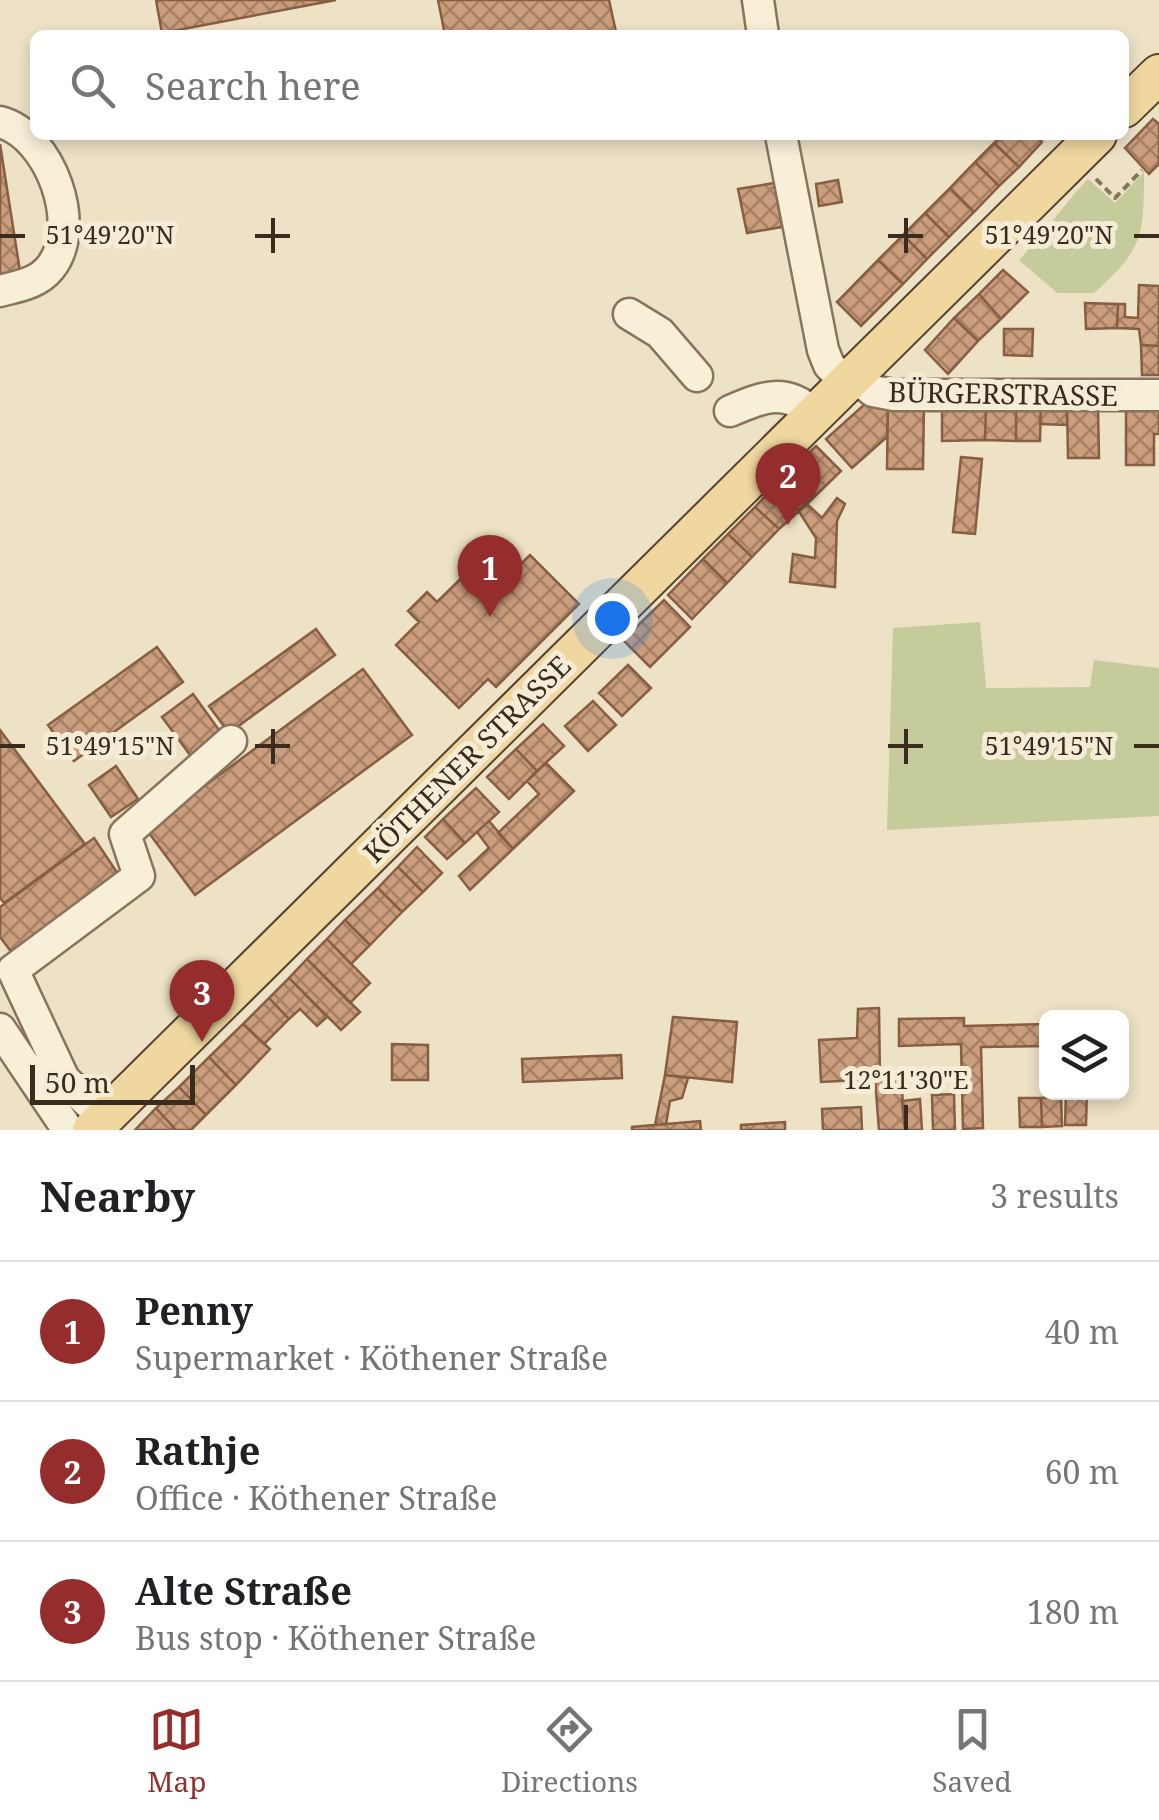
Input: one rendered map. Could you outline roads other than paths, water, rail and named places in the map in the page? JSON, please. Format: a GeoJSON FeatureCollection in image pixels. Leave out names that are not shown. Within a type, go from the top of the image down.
{"type":"FeatureCollection","features":[{"type":"Feature","properties":{"kind":"main road"},"geometry":{"type":"LineString","coordinates":[[1129,103],[1159,74]]}},
{"type":"Feature","properties":{"kind":"main road","name":"KÖTHENER STRASSE"},"geometry":{"type":"LineString","coordinates":[[98,1124],[1092,140]]}},
{"type":"Feature","properties":{"kind":"street"},"geometry":{"type":"LineString","coordinates":[[758,0],[762,30]]}},
{"type":"Feature","properties":{"kind":"street"},"geometry":{"type":"LineString","coordinates":[[0,122],[30,140]]}},
{"type":"Feature","properties":{"kind":"street"},"geometry":{"type":"LineString","coordinates":[[0,291],[35,282],[51,268],[58,254],[64,216],[43,154],[30,140]]}},
{"type":"Feature","properties":{"kind":"street"},"geometry":{"type":"LineString","coordinates":[[782,140],[823,350],[830,365],[850,379]]}},
{"type":"Feature","properties":{"kind":"street"},"geometry":{"type":"LineString","coordinates":[[629,314],[660,334],[697,376]]}},
{"type":"Feature","properties":{"kind":"street","name":"BÜRGERSTRASSE"},"geometry":{"type":"LineString","coordinates":[[850,379],[873,392],[894,395],[1159,395]]}},
{"type":"Feature","properties":{"kind":"street"},"geometry":{"type":"LineString","coordinates":[[730,411],[780,396],[800,401],[814,414]]}},
{"type":"Feature","properties":{"kind":"street"},"geometry":{"type":"LineString","coordinates":[[98,1124],[64,1079],[13,970],[139,876],[125,834],[231,741]]}},
{"type":"Feature","properties":{"kind":"street"},"geometry":{"type":"LineString","coordinates":[[0,1029],[68,1130]]}},
{"type":"Feature","properties":{"kind":"place","name":"Rathje"},"geometry":{"type":"Point","coordinates":[788,525]}},
{"type":"Feature","properties":{"kind":"place","name":"Penny"},"geometry":{"type":"Point","coordinates":[490,617]}},
{"type":"Feature","properties":{"kind":"place","name":"Alte Straße"},"geometry":{"type":"Point","coordinates":[202,1042]}}]}
